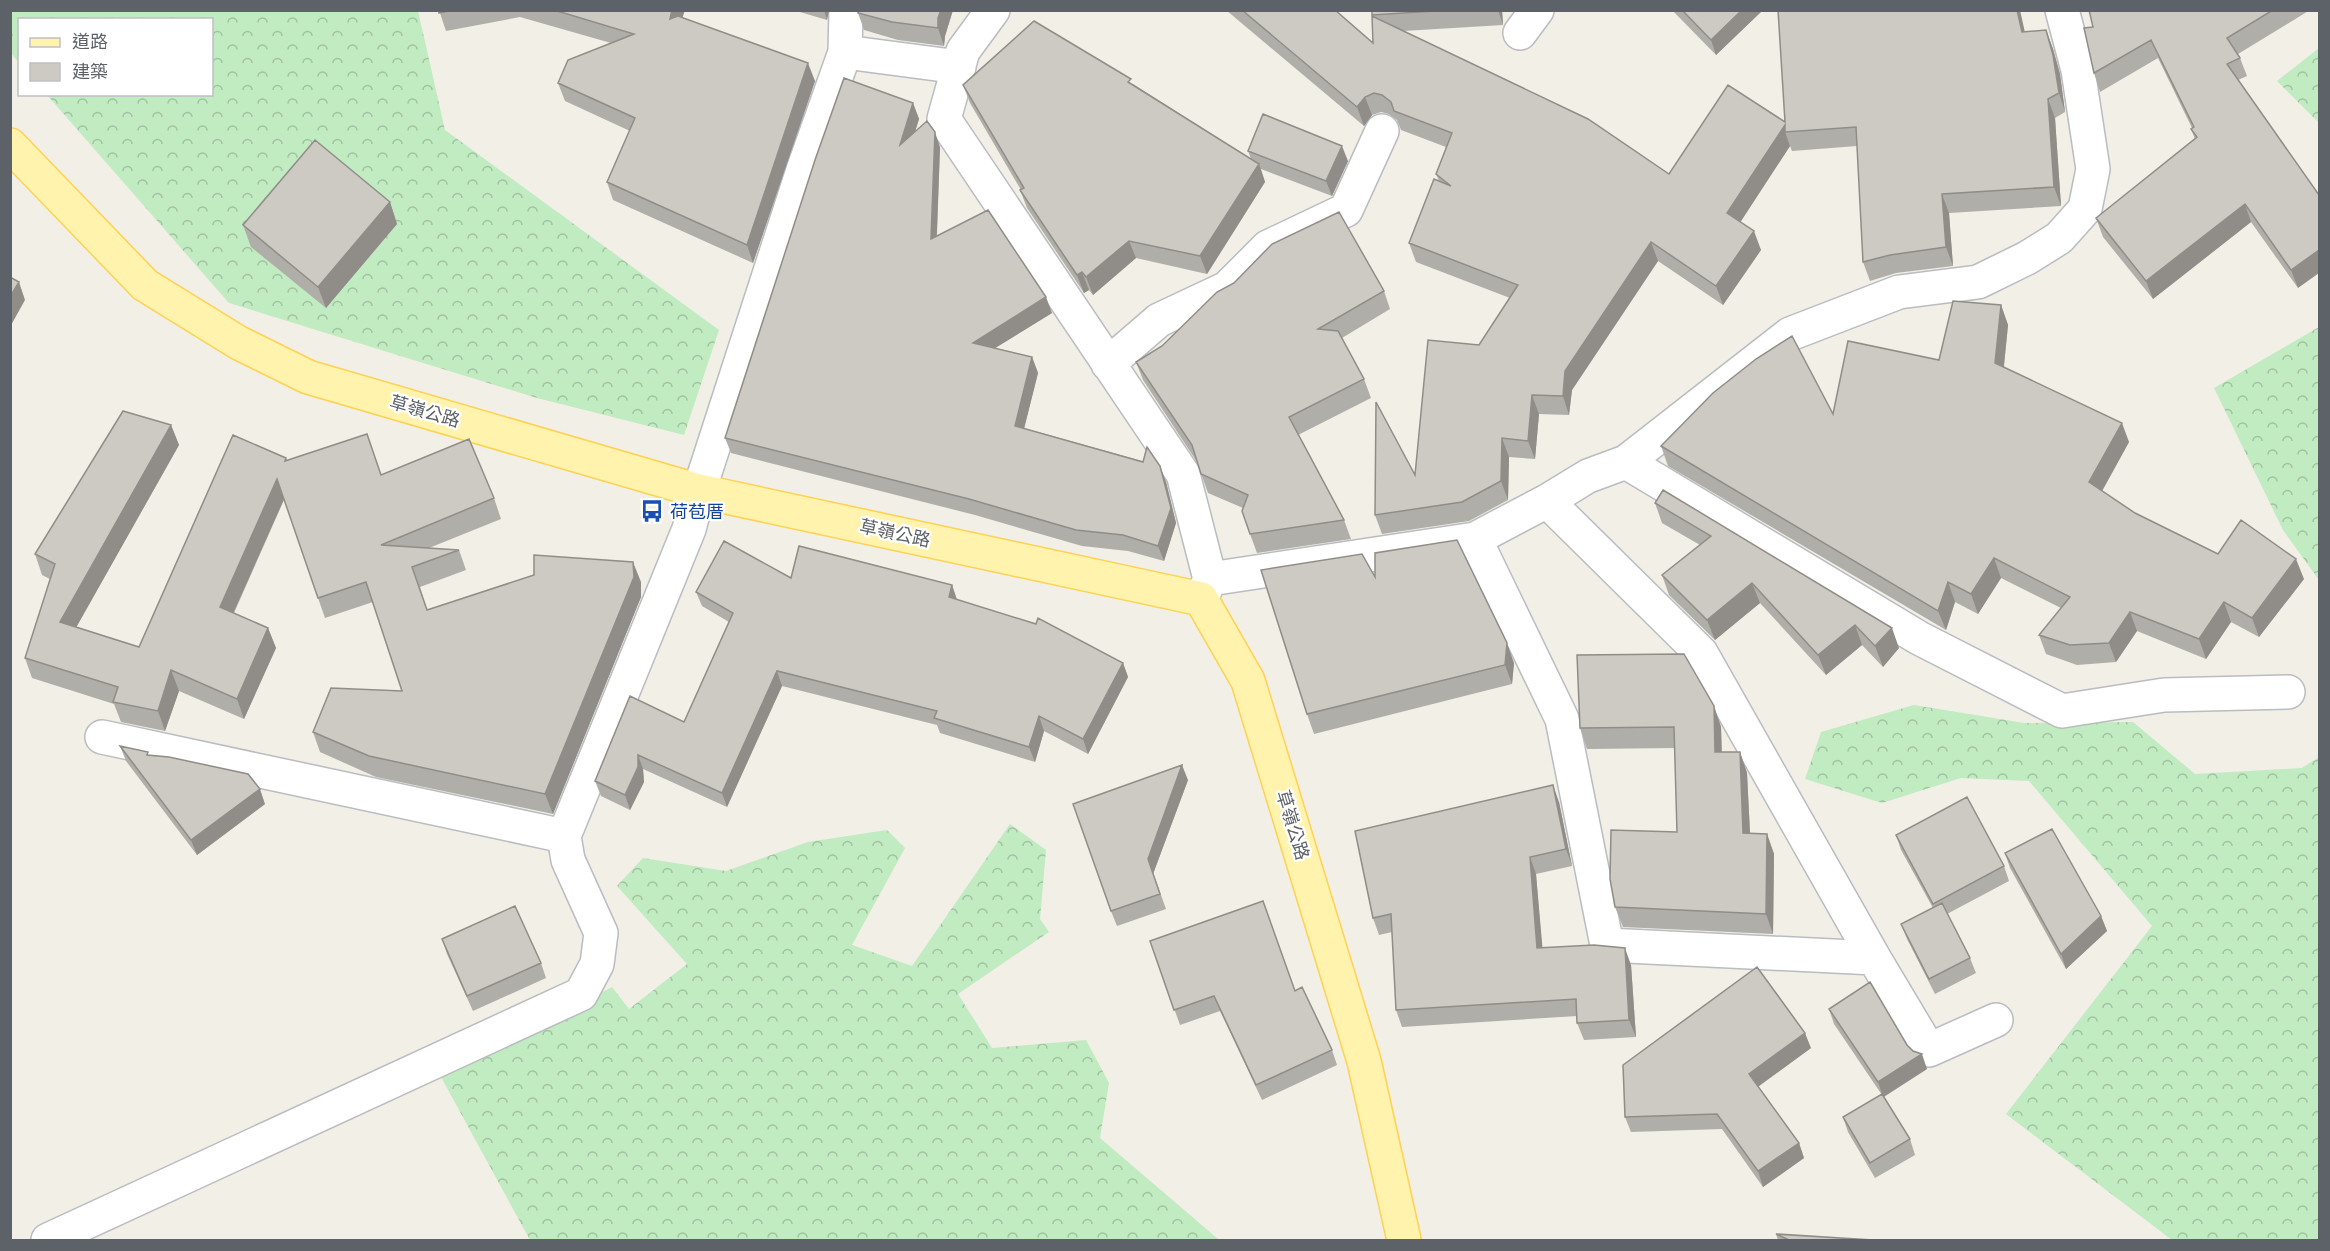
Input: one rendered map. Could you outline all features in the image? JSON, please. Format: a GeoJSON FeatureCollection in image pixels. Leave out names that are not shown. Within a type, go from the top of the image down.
{"type":"FeatureCollection","features":[{"type":"Feature","properties":{"kind":"main road","name":"草嶺公路"},"geometry":{"type":"LineString","coordinates":[[10,146],[145,285],[239,343],[308,377],[699,491],[1206,589],[1248,681],[1364,1061],[1404,1240]]}},
{"type":"Feature","properties":{"kind":"street"},"geometry":{"type":"LineString","coordinates":[[48,1240],[581,994],[597,964],[601,933],[568,860],[564,836],[689,529],[699,491],[803,170],[845,52],[846,10]]}},
{"type":"Feature","properties":{"kind":"street"},"geometry":{"type":"LineString","coordinates":[[993,10],[963,51],[944,119],[1183,474],[1206,589],[1476,539],[1588,476],[1626,462],[1790,334],[1899,292],[1978,282],[2026,258],[2059,238],[2085,209],[2093,169],[2078,70],[2062,10]]}},
{"type":"Feature","properties":{"kind":"street"},"geometry":{"type":"LineString","coordinates":[[845,52],[958,67]]}},
{"type":"Feature","properties":{"kind":"street"},"geometry":{"type":"LineString","coordinates":[[1108,364],[1159,320],[1227,288],[1268,247],[1346,210],[1382,131]]}},
{"type":"Feature","properties":{"kind":"street"},"geometry":{"type":"LineString","coordinates":[[1626,462],[1919,638],[2062,711],[2164,695],[2289,692]]}},
{"type":"Feature","properties":{"kind":"street"},"geometry":{"type":"LineString","coordinates":[[1547,501],[1701,653],[1874,958],[1929,1050],[1996,1020]]}},
{"type":"Feature","properties":{"kind":"street"},"geometry":{"type":"LineString","coordinates":[[1476,539],[1562,719],[1607,945],[1874,958]]}},
{"type":"Feature","properties":{"kind":"street"},"geometry":{"type":"LineString","coordinates":[[102,737],[564,836]]}},
{"type":"Feature","properties":{"kind":"green space"},"geometry":{"type":"Polygon","coordinates":[[[10,11],[418,11],[445,130],[719,330],[684,435],[537,398],[229,303],[48,96],[213,96],[213,18],[18,18],[18,62],[11,53],[10,11]]]}},
{"type":"Feature","properties":{"kind":"green space"},"geometry":{"type":"Polygon","coordinates":[[[2319,48],[2319,123],[2277,81],[2319,48]]]}},
{"type":"Feature","properties":{"kind":"green space"},"geometry":{"type":"Polygon","coordinates":[[[2319,327],[2319,580],[2283,530],[2214,388],[2319,327]]]}},
{"type":"Feature","properties":{"kind":"green space"},"geometry":{"type":"Polygon","coordinates":[[[1914,705],[2024,723],[2133,722],[2195,774],[2302,768],[2319,757],[2319,1240],[2172,1240],[2006,1114],[2152,926],[2029,781],[1961,778],[1882,803],[1805,779],[1821,732],[1914,705]]]}},
{"type":"Feature","properties":{"kind":"green space"},"geometry":{"type":"Polygon","coordinates":[[[1010,824],[1046,850],[1040,919],[1049,932],[958,994],[992,1048],[1086,1040],[1109,1083],[1100,1138],[1218,1239],[1226,1240],[530,1240],[441,1077],[612,987],[629,1009],[687,964],[617,886],[643,858],[726,871],[808,842],[887,830],[905,848],[852,945],[912,966],[1010,824]]]}},
{"type":"Feature","properties":{"kind":"building"},"geometry":{"type":"Polygon","coordinates":[[[554,10],[672,10],[670,19],[678,16],[808,63],[747,245],[607,182],[635,118],[558,83],[568,60],[634,34],[554,10]]]}},
{"type":"Feature","properties":{"kind":"building"},"geometry":{"type":"Polygon","coordinates":[[[858,10],[941,10],[938,28],[892,22],[858,13],[858,10]]]}},
{"type":"Feature","properties":{"kind":"building"},"geometry":{"type":"Polygon","coordinates":[[[1242,10],[1335,10],[1373,43],[1372,16],[1588,119],[1669,174],[1728,85],[1785,122],[1778,10],[2017,10],[2022,32],[2046,30],[2053,55],[2059,93],[2048,99],[2054,187],[1942,194],[1946,247],[1890,255],[1863,262],[1856,127],[1785,132],[1785,125],[1727,213],[1754,231],[1716,286],[1651,242],[1565,371],[1563,396],[1532,395],[1528,441],[1502,438],[1501,481],[1462,502],[1375,515],[1376,402],[1415,475],[1428,340],[1479,345],[1518,285],[1409,243],[1434,179],[1451,186],[1436,174],[1452,133],[1394,111],[1391,102],[1382,95],[1374,93],[1365,97],[1357,107],[1242,10]]]}},
{"type":"Feature","properties":{"kind":"building"},"geometry":{"type":"Polygon","coordinates":[[[1372,10],[1451,10],[1372,15],[1372,10]]]}},
{"type":"Feature","properties":{"kind":"building"},"geometry":{"type":"Polygon","coordinates":[[[1682,10],[1742,10],[1711,40],[1682,10]]]}},
{"type":"Feature","properties":{"kind":"building"},"geometry":{"type":"Polygon","coordinates":[[[2089,10],[2273,10],[2227,38],[2240,58],[2227,64],[2319,195],[2319,250],[2291,270],[2245,204],[2146,281],[2096,218],[2197,137],[2191,129],[2194,127],[2151,40],[2094,73],[2084,28],[2093,27],[2089,10]]]}},
{"type":"Feature","properties":{"kind":"building"},"geometry":{"type":"Polygon","coordinates":[[[1034,21],[1131,79],[1128,82],[1259,164],[1200,256],[1129,241],[1086,277],[1082,272],[1077,275],[1020,190],[1024,188],[963,85],[1034,21]]]}},
{"type":"Feature","properties":{"kind":"building"},"geometry":{"type":"Polygon","coordinates":[[[844,78],[913,103],[900,145],[927,121],[935,132],[931,239],[988,210],[1046,297],[973,343],[1032,357],[1015,426],[1143,462],[1147,447],[1160,466],[1171,508],[1158,546],[1123,535],[1076,530],[969,499],[725,438],[844,78]]]}},
{"type":"Feature","properties":{"kind":"building"},"geometry":{"type":"Polygon","coordinates":[[[1263,114],[1342,146],[1326,181],[1248,151],[1263,114]]]}},
{"type":"Feature","properties":{"kind":"building"},"geometry":{"type":"Polygon","coordinates":[[[315,140],[390,202],[318,287],[243,225],[315,140]]]}},
{"type":"Feature","properties":{"kind":"building"},"geometry":{"type":"Polygon","coordinates":[[[1339,212],[1384,291],[1318,329],[1338,331],[1364,379],[1289,417],[1344,520],[1250,534],[1242,511],[1248,495],[1201,474],[1192,445],[1136,362],[1162,346],[1217,292],[1234,283],[1272,244],[1339,212]]]}},
{"type":"Feature","properties":{"kind":"building"},"geometry":{"type":"Polygon","coordinates":[[[10,277],[19,282],[10,297],[10,277]]]}},
{"type":"Feature","properties":{"kind":"building"},"geometry":{"type":"Polygon","coordinates":[[[1953,301],[2001,305],[1995,363],[2122,423],[2089,482],[2135,513],[2218,554],[2241,520],[2296,559],[2252,618],[2224,602],[2199,639],[2130,612],[2109,643],[2070,645],[2039,635],[2070,597],[1994,558],[1971,594],[1948,582],[1938,611],[1661,446],[1713,393],[1756,359],[1792,336],[1833,414],[1848,341],[1939,360],[1953,301]]]}},
{"type":"Feature","properties":{"kind":"building"},"geometry":{"type":"Polygon","coordinates":[[[123,411],[171,425],[60,622],[139,647],[233,435],[286,458],[285,461],[367,434],[381,475],[469,439],[494,498],[381,545],[459,550],[412,567],[427,610],[534,575],[534,555],[633,562],[634,577],[545,794],[369,756],[313,732],[331,688],[402,691],[366,582],[318,598],[277,479],[220,607],[268,628],[237,699],[171,670],[158,711],[113,702],[118,687],[25,658],[55,564],[35,554],[123,411]]]}},
{"type":"Feature","properties":{"kind":"building"},"geometry":{"type":"Polygon","coordinates":[[[1663,490],[1892,628],[1875,646],[1855,625],[1818,655],[1752,583],[1707,620],[1662,575],[1711,536],[1655,503],[1663,490]]]}},
{"type":"Feature","properties":{"kind":"building"},"geometry":{"type":"Polygon","coordinates":[[[1457,540],[1507,643],[1505,665],[1307,714],[1261,570],[1362,554],[1375,577],[1375,553],[1457,540]]]}},
{"type":"Feature","properties":{"kind":"building"},"geometry":{"type":"Polygon","coordinates":[[[724,541],[791,578],[799,546],[952,585],[949,597],[1036,624],[1038,618],[1123,663],[1083,739],[1039,716],[1029,747],[934,718],[937,711],[777,671],[722,793],[638,755],[638,767],[625,795],[595,781],[630,696],[684,722],[733,613],[696,592],[724,541]]]}},
{"type":"Feature","properties":{"kind":"building"},"geometry":{"type":"Polygon","coordinates":[[[1684,654],[1714,706],[1715,752],[1740,752],[1743,833],[1767,834],[1766,914],[1615,907],[1610,879],[1611,830],[1677,832],[1674,727],[1580,728],[1577,655],[1684,654]]]}},
{"type":"Feature","properties":{"kind":"building"},"geometry":{"type":"Polygon","coordinates":[[[120,746],[148,752],[147,755],[169,757],[248,774],[260,789],[191,840],[120,746]]]}},
{"type":"Feature","properties":{"kind":"building"},"geometry":{"type":"Polygon","coordinates":[[[1182,765],[1148,859],[1160,894],[1111,911],[1073,804],[1182,765]]]}},
{"type":"Feature","properties":{"kind":"building"},"geometry":{"type":"Polygon","coordinates":[[[1553,785],[1566,849],[1530,857],[1537,948],[1594,945],[1625,948],[1629,1020],[1577,1023],[1576,999],[1396,1010],[1391,914],[1373,918],[1355,831],[1553,785]]]}},
{"type":"Feature","properties":{"kind":"building"},"geometry":{"type":"Polygon","coordinates":[[[1967,797],[2004,866],[1933,904],[1896,835],[1967,797]]]}},
{"type":"Feature","properties":{"kind":"building"},"geometry":{"type":"Polygon","coordinates":[[[2052,829],[2101,916],[2061,954],[2005,853],[2052,829]]]}},
{"type":"Feature","properties":{"kind":"building"},"geometry":{"type":"Polygon","coordinates":[[[1263,901],[1295,991],[1302,987],[1332,1050],[1256,1085],[1214,996],[1174,1010],[1150,941],[1263,901]]]}},
{"type":"Feature","properties":{"kind":"building"},"geometry":{"type":"Polygon","coordinates":[[[1942,903],[1970,958],[1929,979],[1901,924],[1942,903]]]}},
{"type":"Feature","properties":{"kind":"building"},"geometry":{"type":"Polygon","coordinates":[[[515,906],[541,963],[467,996],[442,939],[515,906]]]}},
{"type":"Feature","properties":{"kind":"building"},"geometry":{"type":"Polygon","coordinates":[[[1757,967],[1805,1033],[1749,1074],[1799,1143],[1758,1171],[1717,1114],[1625,1117],[1623,1065],[1757,967]]]}},
{"type":"Feature","properties":{"kind":"building"},"geometry":{"type":"Polygon","coordinates":[[[1870,982],[1907,1045],[1913,1051],[1922,1054],[1878,1082],[1829,1009],[1870,982]]]}},
{"type":"Feature","properties":{"kind":"building"},"geometry":{"type":"Polygon","coordinates":[[[1882,1094],[1910,1139],[1870,1163],[1843,1117],[1882,1094]]]}},
{"type":"Feature","properties":{"kind":"building"},"geometry":{"type":"Polygon","coordinates":[[[1776,1234],[1873,1240],[1789,1240],[1776,1234]]]}},
{"type":"Feature","properties":{"kind":"place","name":"荷苞厝"},"geometry":{"type":"Point","coordinates":[652,511]}}]}
